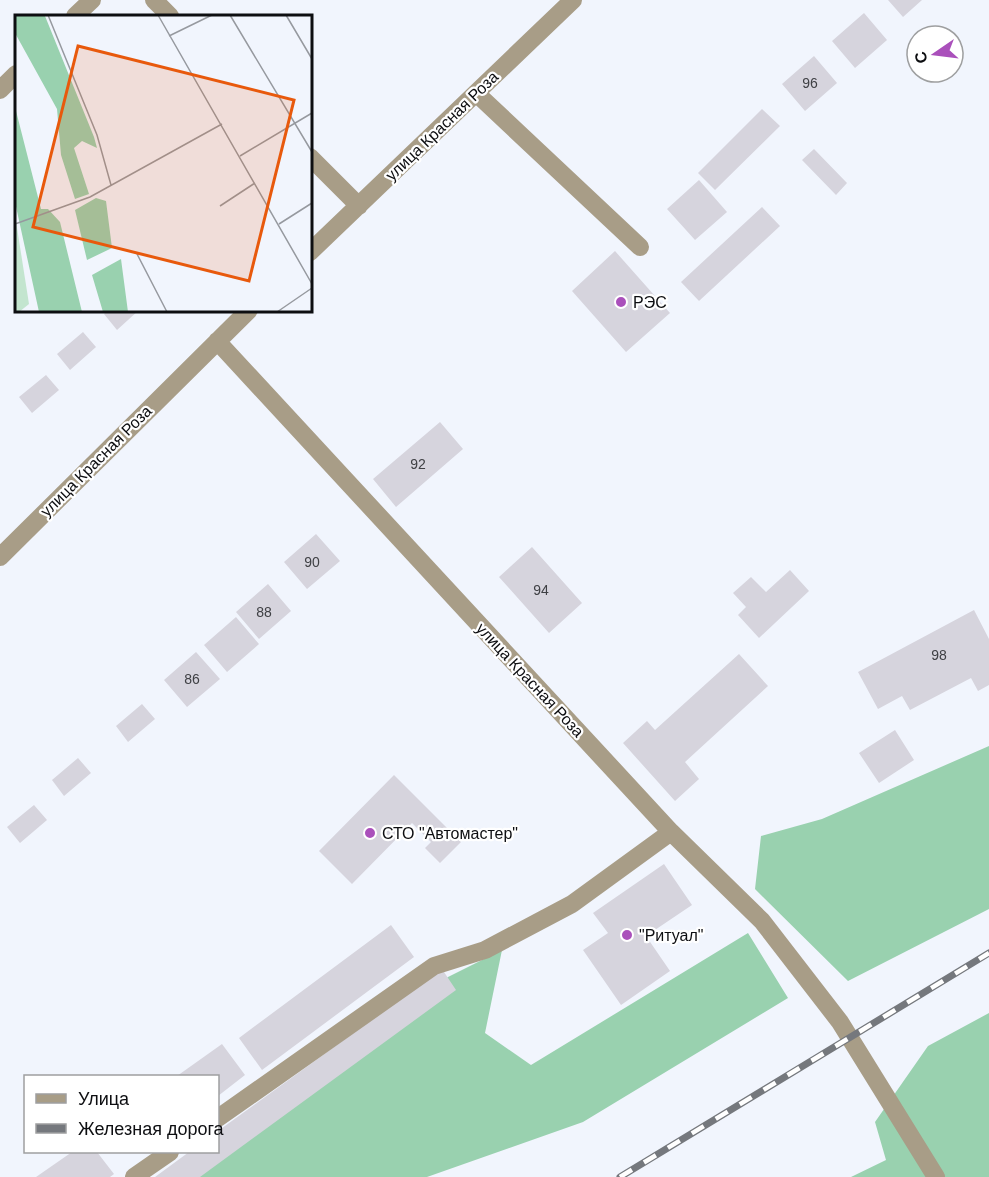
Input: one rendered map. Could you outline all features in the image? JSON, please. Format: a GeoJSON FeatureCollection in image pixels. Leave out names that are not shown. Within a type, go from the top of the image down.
{"type":"FeatureCollection","features":[{"type":"Feature","properties":{"kind":"street"},"geometry":{"type":"LineString","coordinates":[[76,15],[92,0]]}},
{"type":"Feature","properties":{"kind":"street"},"geometry":{"type":"LineString","coordinates":[[154,0],[169,15]]}},
{"type":"Feature","properties":{"kind":"street","name":"улица Красная Роза"},"geometry":{"type":"LineString","coordinates":[[312,250],[573,0]]}},
{"type":"Feature","properties":{"kind":"street"},"geometry":{"type":"LineString","coordinates":[[0,90],[15,75]]}},
{"type":"Feature","properties":{"kind":"street"},"geometry":{"type":"LineString","coordinates":[[476,93],[640,247]]}},
{"type":"Feature","properties":{"kind":"street"},"geometry":{"type":"LineString","coordinates":[[312,159],[359,206]]}},
{"type":"Feature","properties":{"kind":"street","name":"улица Красная Роза"},"geometry":{"type":"LineString","coordinates":[[0,557],[247,312]]}},
{"type":"Feature","properties":{"kind":"street","name":"улица Красная Роза"},"geometry":{"type":"LineString","coordinates":[[217,341],[670,832],[762,921],[840,1022],[936,1177]]}},
{"type":"Feature","properties":{"kind":"street"},"geometry":{"type":"LineString","coordinates":[[219,1117],[434,966],[485,950],[572,904],[670,832]]}},
{"type":"Feature","properties":{"kind":"street"},"geometry":{"type":"LineString","coordinates":[[134,1177],[169,1153]]}},
{"type":"Feature","properties":{"kind":"green space"},"geometry":{"type":"Polygon","coordinates":[[[989,746],[989,909],[848,981],[755,889],[761,836],[822,819],[989,746]]]}},
{"type":"Feature","properties":{"kind":"green space"},"geometry":{"type":"Polygon","coordinates":[[[748,933],[788,998],[583,1122],[427,1177],[174,1177],[208,1153],[219,1153],[219,1144],[448,977],[502,950],[485,1033],[531,1065],[748,933]]]}},
{"type":"Feature","properties":{"kind":"green space"},"geometry":{"type":"Polygon","coordinates":[[[989,1013],[989,1177],[851,1177],[886,1160],[875,1122],[928,1046],[989,1013]]]}},
{"type":"Feature","properties":{"kind":"building"},"geometry":{"type":"Polygon","coordinates":[[[888,0],[922,0],[903,17],[888,0]]]}},
{"type":"Feature","properties":{"kind":"building"},"geometry":{"type":"Polygon","coordinates":[[[864,13],[887,40],[855,68],[832,41],[864,13]]]}},
{"type":"Feature","properties":{"kind":"building"},"geometry":{"type":"Polygon","coordinates":[[[814,56],[837,83],[805,111],[782,84],[814,56]]]}},
{"type":"Feature","properties":{"kind":"building"},"geometry":{"type":"Polygon","coordinates":[[[762,109],[780,126],[715,190],[698,173],[762,109]]]}},
{"type":"Feature","properties":{"kind":"building"},"geometry":{"type":"Polygon","coordinates":[[[814,149],[847,183],[836,195],[802,160],[814,149]]]}},
{"type":"Feature","properties":{"kind":"building"},"geometry":{"type":"Polygon","coordinates":[[[699,180],[727,212],[695,240],[667,209],[699,180]]]}},
{"type":"Feature","properties":{"kind":"building"},"geometry":{"type":"Polygon","coordinates":[[[762,207],[780,226],[699,301],[681,282],[762,207]]]}},
{"type":"Feature","properties":{"kind":"building","name":"РЭС"},"geometry":{"type":"Polygon","coordinates":[[[615,251],[670,313],[626,352],[572,291],[615,251]]]}},
{"type":"Feature","properties":{"kind":"building"},"geometry":{"type":"Polygon","coordinates":[[[106,312],[137,312],[117,330],[104,314],[106,312]]]}},
{"type":"Feature","properties":{"kind":"building"},"geometry":{"type":"Polygon","coordinates":[[[83,332],[96,347],[70,370],[57,354],[83,332]]]}},
{"type":"Feature","properties":{"kind":"building"},"geometry":{"type":"Polygon","coordinates":[[[46,375],[59,390],[32,413],[19,397],[46,375]]]}},
{"type":"Feature","properties":{"kind":"building"},"geometry":{"type":"Polygon","coordinates":[[[440,422],[463,449],[396,507],[373,479],[440,422]]]}},
{"type":"Feature","properties":{"kind":"building"},"geometry":{"type":"Polygon","coordinates":[[[316,534],[340,561],[307,589],[284,562],[316,534]]]}},
{"type":"Feature","properties":{"kind":"building"},"geometry":{"type":"Polygon","coordinates":[[[532,547],[582,603],[549,633],[499,577],[532,547]]]}},
{"type":"Feature","properties":{"kind":"building"},"geometry":{"type":"Polygon","coordinates":[[[790,570],[809,591],[759,638],[738,615],[746,607],[733,593],[751,577],[766,592],[790,570]]]}},
{"type":"Feature","properties":{"kind":"building"},"geometry":{"type":"Polygon","coordinates":[[[268,584],[291,611],[259,639],[236,612],[268,584]]]}},
{"type":"Feature","properties":{"kind":"building"},"geometry":{"type":"Polygon","coordinates":[[[974,610],[989,639],[989,685],[978,691],[971,678],[910,710],[902,696],[878,709],[858,672],[974,610]]]}},
{"type":"Feature","properties":{"kind":"building"},"geometry":{"type":"Polygon","coordinates":[[[236,617],[259,644],[227,672],[204,645],[236,617]]]}},
{"type":"Feature","properties":{"kind":"building"},"geometry":{"type":"Polygon","coordinates":[[[196,652],[220,679],[187,707],[164,680],[196,652]]]}},
{"type":"Feature","properties":{"kind":"building"},"geometry":{"type":"Polygon","coordinates":[[[739,654],[768,686],[685,762],[699,779],[675,801],[623,743],[647,721],[655,730],[739,654]]]}},
{"type":"Feature","properties":{"kind":"building"},"geometry":{"type":"Polygon","coordinates":[[[142,704],[155,719],[128,742],[116,726],[142,704]]]}},
{"type":"Feature","properties":{"kind":"building"},"geometry":{"type":"Polygon","coordinates":[[[895,730],[914,760],[879,783],[859,753],[895,730]]]}},
{"type":"Feature","properties":{"kind":"building"},"geometry":{"type":"Polygon","coordinates":[[[78,758],[91,773],[64,796],[52,780],[78,758]]]}},
{"type":"Feature","properties":{"kind":"building","name":"СТО \"Автомастер\""},"geometry":{"type":"Polygon","coordinates":[[[394,775],[461,842],[440,863],[425,848],[431,842],[412,823],[352,884],[319,851],[394,775]]]}},
{"type":"Feature","properties":{"kind":"building"},"geometry":{"type":"Polygon","coordinates":[[[34,805],[47,820],[20,843],[7,827],[34,805]]]}},
{"type":"Feature","properties":{"kind":"building","name":"\"Ритуал\""},"geometry":{"type":"Polygon","coordinates":[[[664,864],[692,905],[646,936],[670,971],[621,1005],[583,950],[608,933],[593,913],[664,864]]]}},
{"type":"Feature","properties":{"kind":"building"},"geometry":{"type":"Polygon","coordinates":[[[391,925],[414,957],[262,1070],[239,1038],[391,925]]]}},
{"type":"Feature","properties":{"kind":"building"},"geometry":{"type":"Polygon","coordinates":[[[442,969],[456,990],[200,1177],[155,1177],[188,1153],[219,1153],[219,1130],[442,969]]]}},
{"type":"Feature","properties":{"kind":"building"},"geometry":{"type":"Polygon","coordinates":[[[222,1044],[245,1075],[219,1095],[219,1075],[178,1075],[222,1044]]]}},
{"type":"Feature","properties":{"kind":"building"},"geometry":{"type":"Polygon","coordinates":[[[71,1153],[98,1153],[114,1174],[110,1177],[36,1177],[71,1153]]]}},
{"type":"Feature","properties":{"kind":"railway"},"geometry":{"type":"LineString","coordinates":[[620,1177],[989,953]]}},
{"type":"Feature","properties":{"kind":"place","name":"РЭС"},"geometry":{"type":"Point","coordinates":[621,302]}},
{"type":"Feature","properties":{"kind":"place","name":"СТО \"Автомастер\""},"geometry":{"type":"Point","coordinates":[370,833]}},
{"type":"Feature","properties":{"kind":"place","name":"\"Ритуал\""},"geometry":{"type":"Point","coordinates":[627,935]}}]}
